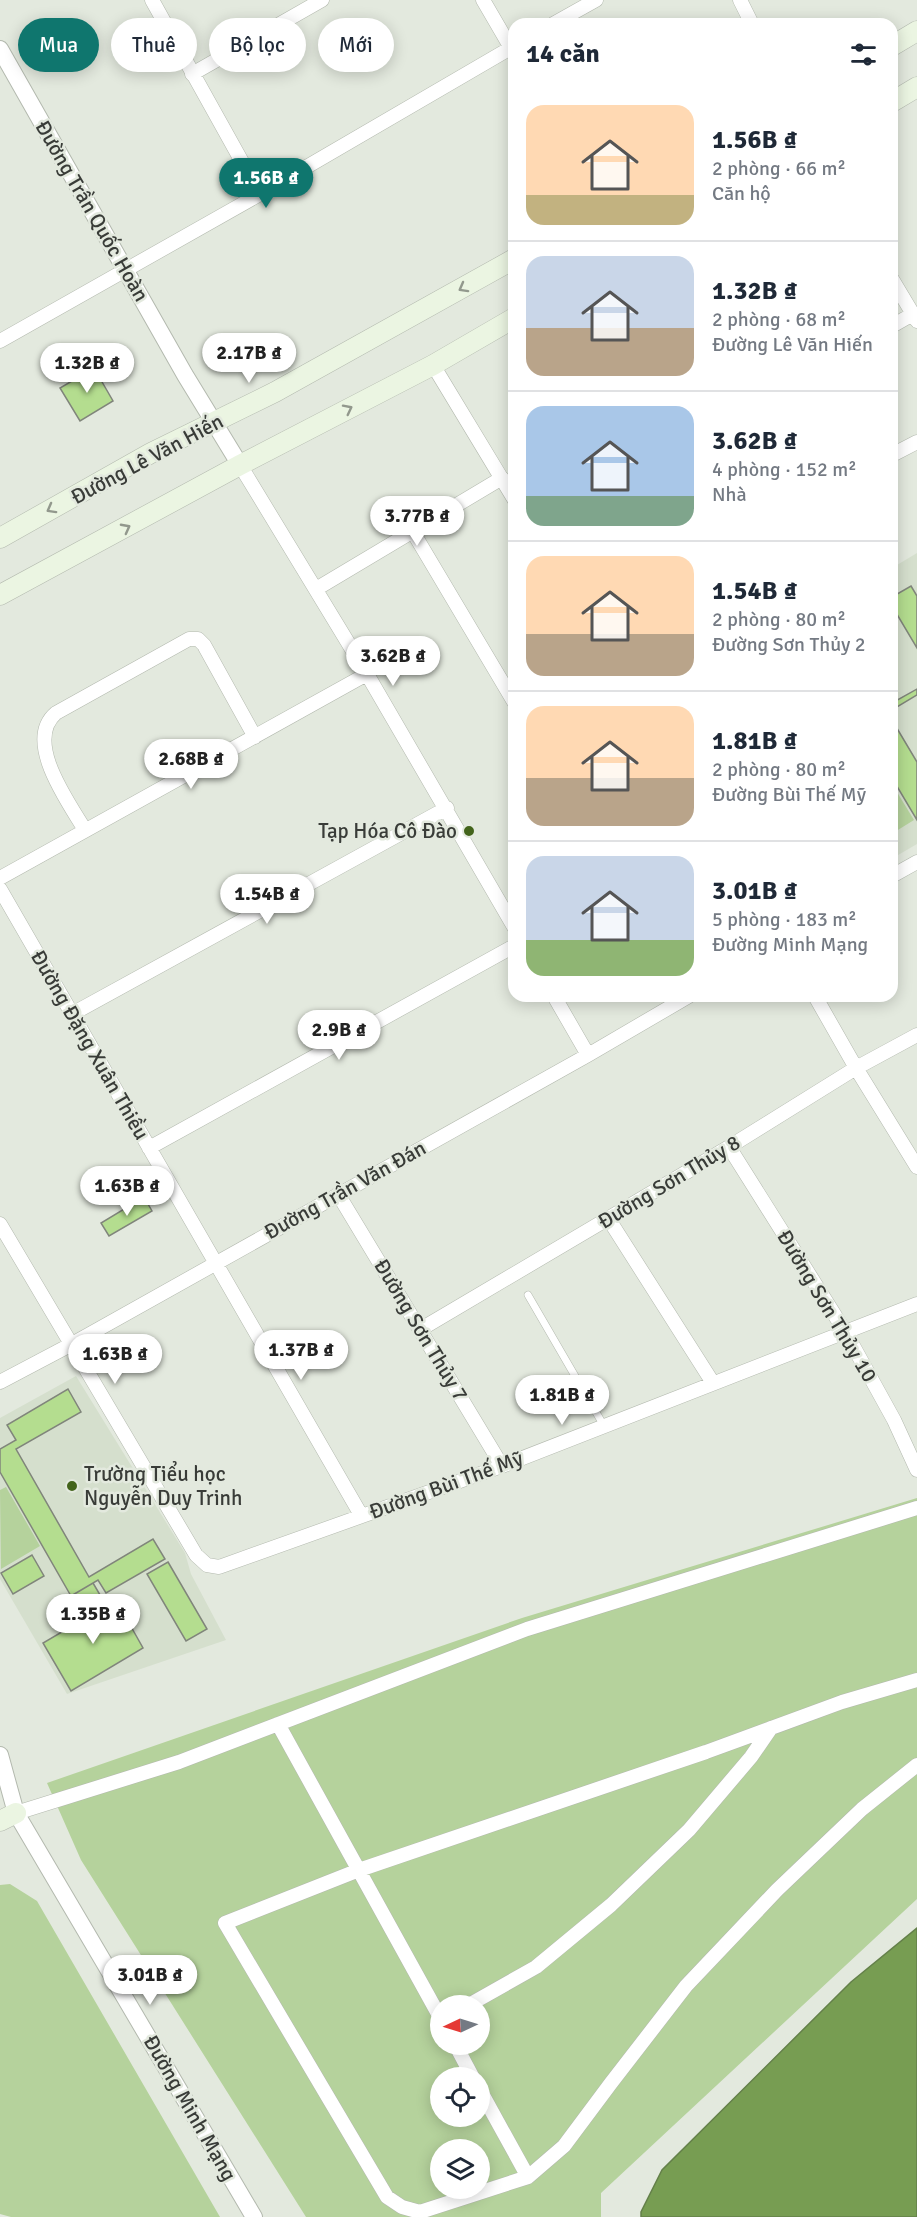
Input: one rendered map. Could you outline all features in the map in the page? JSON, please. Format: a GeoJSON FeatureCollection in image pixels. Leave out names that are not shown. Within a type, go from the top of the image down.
{"type":"FeatureCollection","features":[{"type":"Feature","properties":{"kind":"main road"},"geometry":{"type":"LineString","coordinates":[[898,42],[917,31]]}},
{"type":"Feature","properties":{"kind":"main road"},"geometry":{"type":"LineString","coordinates":[[898,98],[917,87]]}},
{"type":"Feature","properties":{"kind":"main road","name":"Đường Lê Văn Hiến"},"geometry":{"type":"LineString","coordinates":[[0,538],[151,453],[285,386],[508,262]]}},
{"type":"Feature","properties":{"kind":"main road"},"geometry":{"type":"LineString","coordinates":[[0,595],[240,465],[433,365],[508,321]]}},
{"type":"Feature","properties":{"kind":"street"},"geometry":{"type":"LineString","coordinates":[[152,0],[260,194]]}},
{"type":"Feature","properties":{"kind":"street"},"geometry":{"type":"LineString","coordinates":[[192,74],[322,0]]}},
{"type":"Feature","properties":{"kind":"street"},"geometry":{"type":"LineString","coordinates":[[483,0],[508,39]]}},
{"type":"Feature","properties":{"kind":"street"},"geometry":{"type":"LineString","coordinates":[[564,18],[596,0]]}},
{"type":"Feature","properties":{"kind":"street"},"geometry":{"type":"LineString","coordinates":[[740,0],[749,18]]}},
{"type":"Feature","properties":{"kind":"street","name":"Đường Trần Quốc Hoàn"},"geometry":{"type":"LineString","coordinates":[[0,49],[185,375],[240,465]]}},
{"type":"Feature","properties":{"kind":"street"},"geometry":{"type":"LineString","coordinates":[[0,341],[508,50]]}},
{"type":"Feature","properties":{"kind":"street"},"geometry":{"type":"LineString","coordinates":[[898,289],[915,318],[898,324]]}},
{"type":"Feature","properties":{"kind":"street"},"geometry":{"type":"LineString","coordinates":[[433,365],[508,488]]}},
{"type":"Feature","properties":{"kind":"street"},"geometry":{"type":"LineString","coordinates":[[898,452],[917,442]]}},
{"type":"Feature","properties":{"kind":"street"},"geometry":{"type":"LineString","coordinates":[[240,465],[447,808],[508,916]]}},
{"type":"Feature","properties":{"kind":"street"},"geometry":{"type":"LineString","coordinates":[[316,589],[502,478]]}},
{"type":"Feature","properties":{"kind":"street"},"geometry":{"type":"LineString","coordinates":[[413,532],[508,692]]}},
{"type":"Feature","properties":{"kind":"street"},"geometry":{"type":"LineString","coordinates":[[85,830],[48,764],[46,732],[49,718],[116,679],[189,639],[198,639],[204,645],[255,736]]}},
{"type":"Feature","properties":{"kind":"street"},"geometry":{"type":"LineString","coordinates":[[0,878],[367,674]]}},
{"type":"Feature","properties":{"kind":"street"},"geometry":{"type":"LineString","coordinates":[[72,1014],[447,808]]}},
{"type":"Feature","properties":{"kind":"street"},"geometry":{"type":"LineString","coordinates":[[898,873],[917,862]]}},
{"type":"Feature","properties":{"kind":"street","name":"Đường Đặng Xuân Thiều"},"geometry":{"type":"LineString","coordinates":[[0,889],[361,1515]]}},
{"type":"Feature","properties":{"kind":"street"},"geometry":{"type":"LineString","coordinates":[[149,1148],[508,949]]}},
{"type":"Feature","properties":{"kind":"street"},"geometry":{"type":"LineString","coordinates":[[557,1002],[588,1055]]}},
{"type":"Feature","properties":{"kind":"street","name":"Đường Trần Văn Đán"},"geometry":{"type":"LineString","coordinates":[[0,1382],[72,1344],[679,1002]]}},
{"type":"Feature","properties":{"kind":"street"},"geometry":{"type":"LineString","coordinates":[[818,1002],[856,1068],[915,1158]]}},
{"type":"Feature","properties":{"kind":"street","name":"Đường Sơn Thủy 8"},"geometry":{"type":"LineString","coordinates":[[422,1329],[729,1147],[856,1068],[917,1035]]}},
{"type":"Feature","properties":{"kind":"street","name":"Đường Sơn Thủy 10"},"geometry":{"type":"LineString","coordinates":[[729,1147],[846,1333],[894,1420],[917,1470]]}},
{"type":"Feature","properties":{"kind":"street","name":"Đường Sơn Thủy 7"},"geometry":{"type":"LineString","coordinates":[[338,1194],[422,1329],[502,1466]]}},
{"type":"Feature","properties":{"kind":"street"},"geometry":{"type":"LineString","coordinates":[[608,1218],[713,1383]]}},
{"type":"Feature","properties":{"kind":"street"},"geometry":{"type":"LineString","coordinates":[[0,1224],[72,1344]]}},
{"type":"Feature","properties":{"kind":"street","name":"Đường Bùi Thế Mỹ"},"geometry":{"type":"LineString","coordinates":[[72,1344],[196,1555],[207,1565],[219,1567],[502,1466],[917,1304]]}},
{"type":"Feature","properties":{"kind":"street"},"geometry":{"type":"LineString","coordinates":[[8,1817],[179,1762],[527,1629],[917,1508]]}},
{"type":"Feature","properties":{"kind":"street"},"geometry":{"type":"LineString","coordinates":[[917,1680],[842,1702],[359,1870],[225,1923],[387,2197],[402,2206],[420,2212],[528,2177],[564,2146],[686,1986],[777,1890],[862,1809],[917,1765]]}},
{"type":"Feature","properties":{"kind":"street"},"geometry":{"type":"LineString","coordinates":[[278,1724],[430,1999]]}},
{"type":"Feature","properties":{"kind":"street"},"geometry":{"type":"LineString","coordinates":[[486,1995],[536,1967],[611,1905],[689,1830],[751,1757],[771,1728]]}},
{"type":"Feature","properties":{"kind":"street","name":"Đường Minh Mạng"},"geometry":{"type":"LineString","coordinates":[[0,1755],[8,1817]]}},
{"type":"Feature","properties":{"kind":"street","name":"Đường Minh Mạng"},"geometry":{"type":"LineString","coordinates":[[0,1796],[8,1817],[254,2217]]}},
{"type":"Feature","properties":{"kind":"street"},"geometry":{"type":"LineString","coordinates":[[490,2108],[528,2177]]}},
{"type":"Feature","properties":{"kind":"lane"},"geometry":{"type":"LineString","coordinates":[[528,1295],[604,1426]]}},
{"type":"Feature","properties":{"kind":"shaded area"},"geometry":{"type":"Polygon","coordinates":[[[917,553],[917,844],[898,855],[898,564],[917,553]]]}},
{"type":"Feature","properties":{"kind":"shaded area"},"geometry":{"type":"Polygon","coordinates":[[[898,794],[914,820],[898,830],[898,794]]]}},
{"type":"Feature","properties":{"kind":"shaded area","name":"Trường Tiểu học Nguyễn Duy Trinh"},"geometry":{"type":"Polygon","coordinates":[[[76,1376],[185,1553],[191,1574],[226,1640],[67,1694],[0,1579],[0,1418],[76,1376]]]}},
{"type":"Feature","properties":{"kind":"shaded area"},"geometry":{"type":"Polygon","coordinates":[[[6,1487],[40,1546],[1,1569],[0,1490],[6,1487]]]}},
{"type":"Feature","properties":{"kind":"shaded area"},"geometry":{"type":"Polygon","coordinates":[[[917,1498],[917,1899],[601,2193],[601,2217],[306,2217],[81,1860],[47,1783],[522,1618],[917,1498]]]}},
{"type":"Feature","properties":{"kind":"shaded area"},"geometry":{"type":"Polygon","coordinates":[[[10,1884],[37,1901],[220,2217],[11,2217],[0,2214],[0,1885],[10,1884]]]}},
{"type":"Feature","properties":{"kind":"shaded area"},"geometry":{"type":"Polygon","coordinates":[[[917,1928],[917,2217],[641,2217],[641,2212],[662,2170],[851,1982],[917,1928]]]}},
{"type":"Feature","properties":{"kind":"building"},"geometry":{"type":"Polygon","coordinates":[[[94,368],[113,401],[80,421],[60,388],[94,368]]]}},
{"type":"Feature","properties":{"kind":"building"},"geometry":{"type":"Polygon","coordinates":[[[911,586],[917,596],[917,648],[898,616],[898,594],[911,586]]]}},
{"type":"Feature","properties":{"kind":"building"},"geometry":{"type":"Polygon","coordinates":[[[917,689],[917,695],[898,706],[898,700],[917,689]]]}},
{"type":"Feature","properties":{"kind":"building"},"geometry":{"type":"Polygon","coordinates":[[[898,730],[917,762],[917,820],[898,788],[898,730]]]}},
{"type":"Feature","properties":{"kind":"building"},"geometry":{"type":"Polygon","coordinates":[[[144,1197],[152,1211],[109,1236],[101,1223],[144,1197]]]}},
{"type":"Feature","properties":{"kind":"building"},"geometry":{"type":"Polygon","coordinates":[[[68,1389],[81,1412],[16,1449],[89,1577],[153,1539],[165,1559],[106,1593],[98,1580],[71,1596],[0,1472],[0,1449],[16,1440],[7,1425],[68,1389]]]}},
{"type":"Feature","properties":{"kind":"building"},"geometry":{"type":"Polygon","coordinates":[[[32,1555],[44,1576],[13,1594],[1,1573],[32,1555]]]}},
{"type":"Feature","properties":{"kind":"building"},"geometry":{"type":"Polygon","coordinates":[[[168,1562],[207,1629],[186,1641],[147,1574],[168,1562]]]}},
{"type":"Feature","properties":{"kind":"building"},"geometry":{"type":"Polygon","coordinates":[[[93,1583],[103,1600],[81,1612],[71,1596],[93,1583]]]}},
{"type":"Feature","properties":{"kind":"building"},"geometry":{"type":"Polygon","coordinates":[[[116,1600],[143,1648],[71,1691],[43,1643],[116,1600]]]}},
{"type":"Feature","properties":{"kind":"place","name":"Tạp Hóa Cô Đào"},"geometry":{"type":"Point","coordinates":[469,831]}},
{"type":"Feature","properties":{"kind":"place","name":"Trường Tiểu học Nguyễn Duy Trinh"},"geometry":{"type":"Point","coordinates":[72,1486]}}]}
